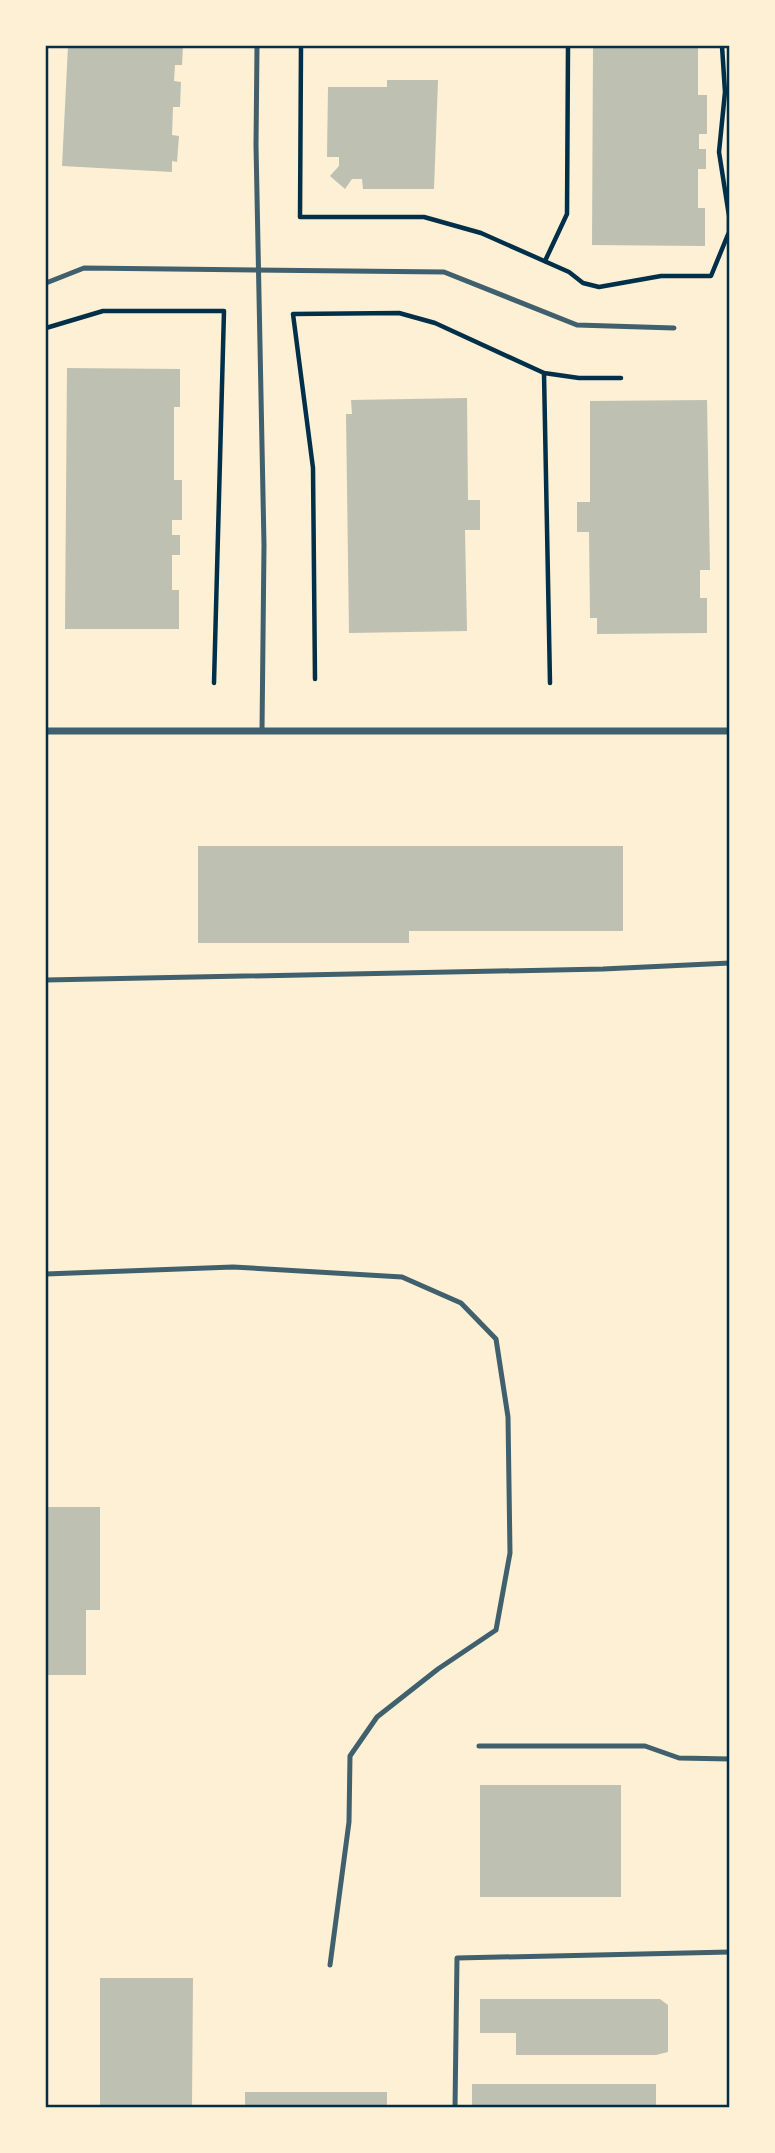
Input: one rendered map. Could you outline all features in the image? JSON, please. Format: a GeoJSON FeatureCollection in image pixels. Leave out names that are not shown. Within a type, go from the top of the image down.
{"type":"FeatureCollection","features":[{"type":"Feature","properties":{"kind":"street"},"geometry":{"type":"LineString","coordinates":[[46,731],[730,731]]}},
{"type":"Feature","properties":{"kind":"lane"},"geometry":{"type":"LineString","coordinates":[[257,46],[258,270],[264,545],[262,731]]}},
{"type":"Feature","properties":{"kind":"lane"},"geometry":{"type":"LineString","coordinates":[[46,283],[84,268],[444,272],[577,325],[674,328]]}},
{"type":"Feature","properties":{"kind":"lane"},"geometry":{"type":"LineString","coordinates":[[46,980],[603,969],[730,963]]}},
{"type":"Feature","properties":{"kind":"lane"},"geometry":{"type":"LineString","coordinates":[[46,1274],[233,1267],[402,1277],[461,1303],[496,1339],[508,1417],[510,1553],[496,1630],[438,1669],[377,1717],[350,1756],[349,1822],[330,1965]]}},
{"type":"Feature","properties":{"kind":"lane"},"geometry":{"type":"LineString","coordinates":[[479,1746],[645,1746],[679,1758],[730,1759]]}},
{"type":"Feature","properties":{"kind":"lane"},"geometry":{"type":"LineString","coordinates":[[455,2108],[457,1958],[730,1952]]}},
{"type":"Feature","properties":{"kind":"path"},"geometry":{"type":"LineString","coordinates":[[301,46],[300,217],[424,217],[481,233],[569,272],[583,283],[599,287],[661,276],[712,276],[729,232],[719,152],[726,92],[722,46]]}},
{"type":"Feature","properties":{"kind":"path"},"geometry":{"type":"LineString","coordinates":[[545,261],[567,214],[568,46]]}},
{"type":"Feature","properties":{"kind":"path"},"geometry":{"type":"LineString","coordinates":[[46,328],[103,311],[224,311],[214,683]]}},
{"type":"Feature","properties":{"kind":"path"},"geometry":{"type":"LineString","coordinates":[[315,679],[313,468],[293,314],[398,313],[435,324],[544,373],[579,378],[621,378]]}},
{"type":"Feature","properties":{"kind":"path"},"geometry":{"type":"LineString","coordinates":[[544,373],[550,683]]}},
{"type":"Feature","properties":{"kind":"building"},"geometry":{"type":"Polygon","coordinates":[[[68,46],[183,46],[182,65],[175,65],[174,81],[181,82],[180,107],[173,107],[172,135],[179,136],[177,162],[172,161],[172,172],[62,166],[68,46]]]}},
{"type":"Feature","properties":{"kind":"building"},"geometry":{"type":"Polygon","coordinates":[[[593,46],[698,46],[698,95],[707,95],[707,134],[699,134],[699,149],[706,149],[706,169],[698,169],[698,208],[705,208],[705,246],[592,245],[593,46]]]}},
{"type":"Feature","properties":{"kind":"building"},"geometry":{"type":"Polygon","coordinates":[[[387,80],[438,80],[434,189],[363,189],[362,179],[352,179],[345,189],[330,176],[339,166],[339,157],[327,157],[328,87],[387,87],[387,80]]]}},
{"type":"Feature","properties":{"kind":"building"},"geometry":{"type":"Polygon","coordinates":[[[67,368],[180,369],[180,407],[174,407],[174,480],[182,480],[182,520],[172,520],[172,535],[180,535],[180,555],[172,555],[172,590],[179,590],[179,629],[65,629],[67,368]]]}},
{"type":"Feature","properties":{"kind":"building"},"geometry":{"type":"Polygon","coordinates":[[[467,398],[468,500],[480,500],[480,530],[465,530],[467,631],[349,633],[346,414],[352,414],[351,400],[467,398]]]}},
{"type":"Feature","properties":{"kind":"building"},"geometry":{"type":"Polygon","coordinates":[[[707,400],[710,570],[700,570],[700,598],[707,598],[707,633],[597,634],[597,618],[590,618],[589,532],[577,532],[577,502],[590,502],[590,401],[707,400]]]}},
{"type":"Feature","properties":{"kind":"building"},"geometry":{"type":"Polygon","coordinates":[[[198,846],[623,846],[623,931],[409,931],[409,943],[198,943],[198,846]]]}},
{"type":"Feature","properties":{"kind":"building"},"geometry":{"type":"Polygon","coordinates":[[[46,1507],[100,1507],[100,1610],[86,1610],[86,1675],[46,1675],[46,1507]]]}},
{"type":"Feature","properties":{"kind":"building"},"geometry":{"type":"Polygon","coordinates":[[[480,1785],[621,1785],[621,1897],[480,1897],[480,1785]]]}},
{"type":"Feature","properties":{"kind":"building"},"geometry":{"type":"Polygon","coordinates":[[[100,1978],[193,1978],[192,2108],[100,2108],[100,1978]]]}},
{"type":"Feature","properties":{"kind":"building"},"geometry":{"type":"Polygon","coordinates":[[[480,1999],[660,1999],[668,2005],[668,2052],[656,2055],[516,2055],[516,2033],[480,2033],[480,1999]]]}},
{"type":"Feature","properties":{"kind":"building"},"geometry":{"type":"Polygon","coordinates":[[[472,2084],[656,2084],[656,2108],[472,2108],[472,2084]]]}},
{"type":"Feature","properties":{"kind":"building"},"geometry":{"type":"Polygon","coordinates":[[[245,2092],[387,2092],[387,2108],[245,2108],[245,2092]]]}}]}
